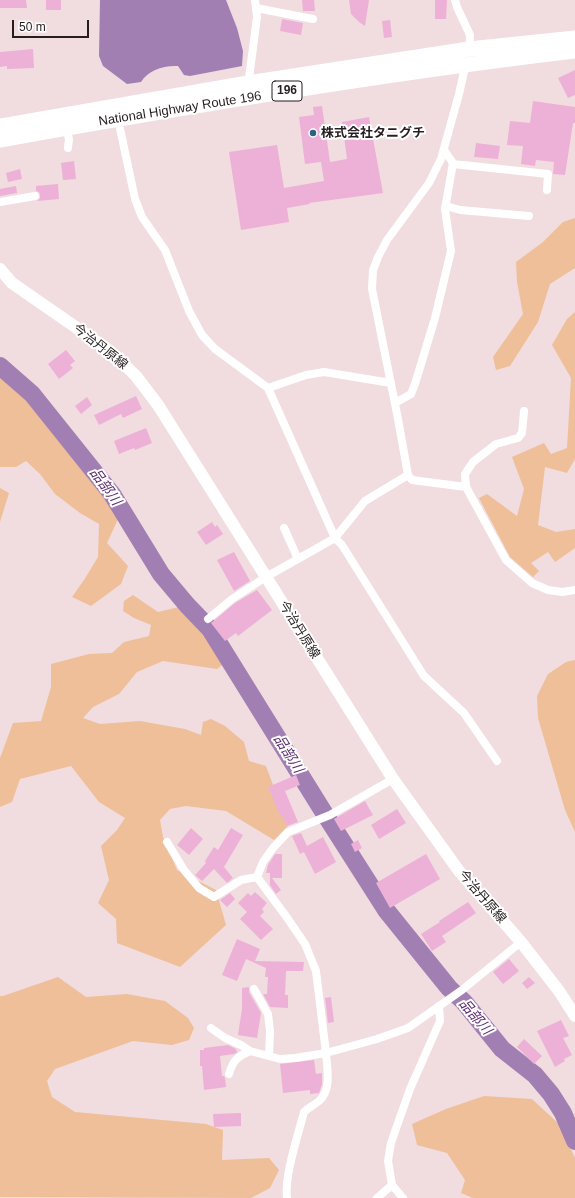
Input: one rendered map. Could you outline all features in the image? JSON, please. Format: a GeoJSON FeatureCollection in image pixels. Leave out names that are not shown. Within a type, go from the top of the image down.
{"type":"FeatureCollection","features":[{"type":"Feature","properties":{"kind":"highway","name":"National Highway Route 196"},"geometry":{"type":"LineString","coordinates":[[0,140],[118,119],[249,90],[469,49],[575,38]]}},
{"type":"Feature","properties":{"kind":"highway","name":"National Highway Route 196"},"geometry":{"type":"LineString","coordinates":[[0,126],[249,90],[575,51]]}},
{"type":"Feature","properties":{"kind":"main road","name":"今治丹原線"},"geometry":{"type":"LineString","coordinates":[[0,269],[12,283],[110,351],[136,376],[158,404],[393,779],[459,871],[521,942],[559,991],[575,1016]]}},
{"type":"Feature","properties":{"kind":"street"},"geometry":{"type":"LineString","coordinates":[[455,0],[470,35],[469,49],[442,159],[429,183],[387,240],[373,270],[372,289],[408,476],[412,480],[466,487]]}},
{"type":"Feature","properties":{"kind":"street"},"geometry":{"type":"LineString","coordinates":[[249,90],[257,17],[255,4],[313,19]]}},
{"type":"Feature","properties":{"kind":"street"},"geometry":{"type":"LineString","coordinates":[[118,119],[135,199],[142,217],[165,250],[189,312],[202,335],[216,348],[268,388],[335,538],[342,545],[424,676],[464,714],[497,761]]}},
{"type":"Feature","properties":{"kind":"street"},"geometry":{"type":"LineString","coordinates":[[66,128],[69,139],[68,148]]}},
{"type":"Feature","properties":{"kind":"street"},"geometry":{"type":"LineString","coordinates":[[395,403],[412,394],[435,318],[451,251],[446,206],[452,164],[444,150]]}},
{"type":"Feature","properties":{"kind":"street"},"geometry":{"type":"LineString","coordinates":[[452,164],[548,174],[547,190]]}},
{"type":"Feature","properties":{"kind":"street"},"geometry":{"type":"LineString","coordinates":[[0,202],[35,196]]}},
{"type":"Feature","properties":{"kind":"street"},"geometry":{"type":"LineString","coordinates":[[446,206],[460,210],[529,216]]}},
{"type":"Feature","properties":{"kind":"street"},"geometry":{"type":"LineString","coordinates":[[268,388],[306,375],[324,372],[391,382]]}},
{"type":"Feature","properties":{"kind":"street"},"geometry":{"type":"LineString","coordinates":[[524,411],[522,433],[518,438],[496,444],[473,462],[465,474],[466,487],[506,560],[532,583],[548,590],[562,592],[575,590]]}},
{"type":"Feature","properties":{"kind":"street"},"geometry":{"type":"LineString","coordinates":[[208,619],[232,599],[266,577],[335,538],[365,501],[408,476]]}},
{"type":"Feature","properties":{"kind":"street"},"geometry":{"type":"LineString","coordinates":[[284,528],[298,559]]}},
{"type":"Feature","properties":{"kind":"street"},"geometry":{"type":"LineString","coordinates":[[257,877],[262,862],[288,832],[330,815],[393,779]]}},
{"type":"Feature","properties":{"kind":"street"},"geometry":{"type":"LineString","coordinates":[[167,842],[184,870],[198,888],[214,897],[241,880],[257,877]]}},
{"type":"Feature","properties":{"kind":"street"},"geometry":{"type":"LineString","coordinates":[[257,877],[305,944],[316,971],[326,1053],[328,1090],[320,1101],[304,1112],[286,1190],[287,1198]]}},
{"type":"Feature","properties":{"kind":"street"},"geometry":{"type":"LineString","coordinates":[[211,1028],[225,1038],[250,1051],[280,1060],[326,1053],[377,1040],[408,1028],[462,990],[521,942]]}},
{"type":"Feature","properties":{"kind":"street"},"geometry":{"type":"LineString","coordinates":[[254,989],[268,1014],[270,1031],[269,1056]]}},
{"type":"Feature","properties":{"kind":"street"},"geometry":{"type":"LineString","coordinates":[[403,1198],[392,1185],[388,1161],[391,1143],[410,1089],[440,1021],[440,1006]]}},
{"type":"Feature","properties":{"kind":"street"},"geometry":{"type":"LineString","coordinates":[[229,1074],[232,1063],[241,1055],[250,1051]]}},
{"type":"Feature","properties":{"kind":"street"},"geometry":{"type":"LineString","coordinates":[[377,1198],[392,1185]]}},
{"type":"Feature","properties":{"kind":"shaded area"},"geometry":{"type":"Polygon","coordinates":[[[100,0],[226,0],[237,28],[243,51],[242,66],[190,76],[184,75],[178,66],[167,66],[152,71],[141,82],[127,84],[103,66],[99,56],[100,0]]]}},
{"type":"Feature","properties":{"kind":"shaded area"},"geometry":{"type":"Polygon","coordinates":[[[575,218],[575,268],[550,284],[538,322],[510,366],[496,370],[493,357],[523,314],[517,282],[516,262],[543,242],[563,222],[575,218]]]}},
{"type":"Feature","properties":{"kind":"shaded area"},"geometry":{"type":"Polygon","coordinates":[[[575,312],[575,459],[567,473],[545,467],[538,525],[556,532],[575,529],[575,548],[555,562],[548,552],[531,563],[539,571],[533,577],[510,557],[479,498],[487,494],[517,516],[524,489],[512,457],[544,443],[551,454],[567,448],[571,378],[552,345],[567,319],[575,312]]]}},
{"type":"Feature","properties":{"kind":"shaded area"},"geometry":{"type":"Polygon","coordinates":[[[0,371],[20,389],[106,495],[119,517],[107,543],[128,566],[121,584],[91,606],[72,597],[98,557],[99,524],[80,513],[55,494],[40,474],[26,461],[16,467],[0,467],[0,371]]]}},
{"type":"Feature","properties":{"kind":"shaded area"},"geometry":{"type":"Polygon","coordinates":[[[0,488],[9,493],[0,522],[0,488]]]}},
{"type":"Feature","properties":{"kind":"shaded area"},"geometry":{"type":"Polygon","coordinates":[[[133,595],[158,612],[179,607],[207,631],[226,662],[217,669],[163,661],[137,672],[119,694],[93,707],[83,718],[100,724],[140,721],[185,729],[201,735],[203,722],[211,719],[225,726],[244,742],[249,761],[266,766],[279,801],[294,816],[287,827],[274,840],[226,811],[186,806],[170,809],[160,820],[163,837],[177,870],[216,890],[226,925],[180,967],[117,943],[116,919],[98,903],[109,880],[101,846],[117,830],[125,818],[99,802],[71,766],[20,779],[12,802],[0,807],[0,758],[13,723],[41,721],[51,687],[51,664],[89,654],[112,653],[124,642],[149,636],[151,625],[134,618],[123,611],[124,601],[133,595]]]}},
{"type":"Feature","properties":{"kind":"shaded area"},"geometry":{"type":"Polygon","coordinates":[[[575,660],[575,832],[565,810],[538,718],[537,696],[548,674],[566,662],[575,660]]]}},
{"type":"Feature","properties":{"kind":"shaded area"},"geometry":{"type":"Polygon","coordinates":[[[58,977],[86,997],[127,994],[165,1001],[188,1018],[194,1028],[189,1040],[172,1045],[133,1041],[55,1069],[47,1081],[52,1097],[75,1112],[206,1124],[223,1130],[222,1160],[269,1158],[279,1170],[270,1188],[251,1198],[0,1197],[0,996],[58,977]]]}},
{"type":"Feature","properties":{"kind":"shaded area"},"geometry":{"type":"Polygon","coordinates":[[[484,1096],[532,1099],[559,1124],[575,1158],[575,1198],[473,1198],[461,1193],[465,1180],[447,1153],[417,1145],[412,1124],[446,1109],[484,1096]]]}},
{"type":"Feature","properties":{"kind":"building"},"geometry":{"type":"Polygon","coordinates":[[[0,0],[26,0],[27,8],[0,8],[0,0]]]}},
{"type":"Feature","properties":{"kind":"building"},"geometry":{"type":"Polygon","coordinates":[[[46,0],[61,0],[61,10],[46,10],[46,0]]]}},
{"type":"Feature","properties":{"kind":"building"},"geometry":{"type":"Polygon","coordinates":[[[302,0],[314,0],[315,11],[303,11],[302,0]]]}},
{"type":"Feature","properties":{"kind":"building"},"geometry":{"type":"Polygon","coordinates":[[[349,0],[369,0],[365,26],[351,14],[349,0]]]}},
{"type":"Feature","properties":{"kind":"building"},"geometry":{"type":"Polygon","coordinates":[[[435,0],[447,0],[446,19],[435,19],[435,0]]]}},
{"type":"Feature","properties":{"kind":"building"},"geometry":{"type":"Polygon","coordinates":[[[282,19],[303,23],[301,35],[280,31],[282,19]]]}},
{"type":"Feature","properties":{"kind":"building"},"geometry":{"type":"Polygon","coordinates":[[[390,20],[392,37],[384,38],[382,21],[390,20]]]}},
{"type":"Feature","properties":{"kind":"building"},"geometry":{"type":"Polygon","coordinates":[[[33,49],[34,68],[7,69],[7,66],[0,67],[0,52],[33,49]]]}},
{"type":"Feature","properties":{"kind":"building"},"geometry":{"type":"Polygon","coordinates":[[[575,70],[575,95],[568,98],[558,78],[575,70]]]}},
{"type":"Feature","properties":{"kind":"building"},"geometry":{"type":"Polygon","coordinates":[[[533,101],[575,107],[575,123],[573,123],[565,175],[553,174],[554,162],[536,160],[535,166],[521,164],[523,146],[507,145],[510,121],[530,123],[533,101]]]}},
{"type":"Feature","properties":{"kind":"building"},"geometry":{"type":"Polygon","coordinates":[[[322,106],[330,162],[347,159],[342,122],[369,117],[383,193],[309,203],[310,204],[287,208],[289,222],[241,230],[229,152],[277,145],[284,188],[324,181],[321,162],[305,164],[299,117],[314,115],[313,107],[322,106]]]}},
{"type":"Feature","properties":{"kind":"building"},"geometry":{"type":"Polygon","coordinates":[[[476,143],[500,146],[498,159],[474,157],[476,143]]]}},
{"type":"Feature","properties":{"kind":"building"},"geometry":{"type":"Polygon","coordinates":[[[74,161],[76,179],[63,180],[61,163],[74,161]]]}},
{"type":"Feature","properties":{"kind":"building"},"geometry":{"type":"Polygon","coordinates":[[[20,169],[22,179],[8,182],[6,173],[20,169]]]}},
{"type":"Feature","properties":{"kind":"building"},"geometry":{"type":"Polygon","coordinates":[[[58,184],[59,199],[37,201],[40,198],[40,195],[39,192],[36,191],[36,186],[58,184]]]}},
{"type":"Feature","properties":{"kind":"building"},"geometry":{"type":"Polygon","coordinates":[[[16,186],[17,193],[0,196],[0,189],[16,186]]]}},
{"type":"Feature","properties":{"kind":"building"},"geometry":{"type":"Polygon","coordinates":[[[66,350],[75,361],[70,365],[73,368],[59,379],[48,364],[66,350]]]}},
{"type":"Feature","properties":{"kind":"building"},"geometry":{"type":"Polygon","coordinates":[[[136,396],[142,409],[123,418],[121,414],[99,425],[94,415],[136,396]]]}},
{"type":"Feature","properties":{"kind":"building"},"geometry":{"type":"Polygon","coordinates":[[[87,397],[92,405],[81,414],[75,406],[87,397]]]}},
{"type":"Feature","properties":{"kind":"building"},"geometry":{"type":"Polygon","coordinates":[[[146,428],[152,443],[135,450],[134,448],[119,454],[114,441],[146,428]]]}},
{"type":"Feature","properties":{"kind":"building"},"geometry":{"type":"Polygon","coordinates":[[[212,522],[215,527],[217,525],[223,534],[206,545],[197,532],[212,522]]]}},
{"type":"Feature","properties":{"kind":"building"},"geometry":{"type":"Polygon","coordinates":[[[234,552],[250,581],[234,591],[217,560],[234,552]]]}},
{"type":"Feature","properties":{"kind":"building"},"geometry":{"type":"Polygon","coordinates":[[[257,590],[272,610],[238,636],[236,633],[225,641],[211,623],[235,603],[257,590]]]}},
{"type":"Feature","properties":{"kind":"building"},"geometry":{"type":"Polygon","coordinates":[[[296,775],[300,785],[285,791],[298,822],[287,826],[282,815],[282,820],[268,787],[296,775]]]}},
{"type":"Feature","properties":{"kind":"building"},"geometry":{"type":"Polygon","coordinates":[[[365,801],[373,815],[341,831],[334,819],[365,801]]]}},
{"type":"Feature","properties":{"kind":"building"},"geometry":{"type":"Polygon","coordinates":[[[397,809],[406,823],[379,839],[371,825],[397,809]]]}},
{"type":"Feature","properties":{"kind":"building"},"geometry":{"type":"Polygon","coordinates":[[[191,828],[203,839],[189,855],[177,845],[191,828]]]}},
{"type":"Feature","properties":{"kind":"building"},"geometry":{"type":"Polygon","coordinates":[[[231,828],[243,835],[224,867],[233,878],[227,883],[214,869],[202,881],[195,875],[206,863],[205,861],[214,847],[218,850],[231,828]]]}},
{"type":"Feature","properties":{"kind":"building"},"geometry":{"type":"Polygon","coordinates":[[[301,833],[307,846],[323,837],[336,862],[315,874],[304,852],[300,854],[292,836],[301,833]]]}},
{"type":"Feature","properties":{"kind":"building"},"geometry":{"type":"Polygon","coordinates":[[[358,840],[362,848],[355,852],[351,844],[358,840]]]}},
{"type":"Feature","properties":{"kind":"building"},"geometry":{"type":"Polygon","coordinates":[[[275,854],[282,854],[282,878],[272,878],[281,890],[276,894],[270,885],[270,873],[266,873],[268,865],[275,854]]]}},
{"type":"Feature","properties":{"kind":"building"},"geometry":{"type":"Polygon","coordinates":[[[426,854],[440,879],[390,908],[376,883],[426,854]]]}},
{"type":"Feature","properties":{"kind":"building"},"geometry":{"type":"Polygon","coordinates":[[[255,892],[267,903],[262,909],[264,912],[260,916],[273,929],[261,940],[240,919],[247,912],[238,903],[248,893],[251,896],[255,892]]]}},
{"type":"Feature","properties":{"kind":"building"},"geometry":{"type":"Polygon","coordinates":[[[230,893],[235,899],[227,907],[220,900],[230,893]]]}},
{"type":"Feature","properties":{"kind":"building"},"geometry":{"type":"Polygon","coordinates":[[[468,902],[476,913],[442,936],[446,942],[432,951],[421,934],[468,902]]]}},
{"type":"Feature","properties":{"kind":"building"},"geometry":{"type":"Polygon","coordinates":[[[237,939],[260,949],[255,961],[304,962],[303,971],[286,971],[285,995],[288,995],[288,1008],[270,1007],[263,994],[267,994],[268,977],[265,977],[266,968],[246,959],[237,981],[222,975],[237,939]]]}},
{"type":"Feature","properties":{"kind":"building"},"geometry":{"type":"Polygon","coordinates":[[[509,959],[519,971],[503,984],[493,972],[509,959]]]}},
{"type":"Feature","properties":{"kind":"building"},"geometry":{"type":"Polygon","coordinates":[[[529,977],[535,983],[527,989],[522,983],[529,977]]]}},
{"type":"Feature","properties":{"kind":"building"},"geometry":{"type":"Polygon","coordinates":[[[249,987],[249,992],[261,1013],[257,1038],[238,1035],[242,1009],[242,988],[249,987]]]}},
{"type":"Feature","properties":{"kind":"building"},"geometry":{"type":"Polygon","coordinates":[[[331,997],[334,1022],[328,1023],[325,998],[331,997]]]}},
{"type":"Feature","properties":{"kind":"building"},"geometry":{"type":"Polygon","coordinates":[[[561,1020],[569,1036],[563,1038],[572,1055],[564,1059],[565,1061],[555,1067],[537,1031],[561,1020]]]}},
{"type":"Feature","properties":{"kind":"building"},"geometry":{"type":"Polygon","coordinates":[[[524,1039],[542,1056],[534,1064],[517,1047],[524,1039]]]}},
{"type":"Feature","properties":{"kind":"building"},"geometry":{"type":"Polygon","coordinates":[[[228,1045],[236,1049],[237,1052],[234,1054],[220,1056],[222,1076],[225,1078],[226,1087],[204,1090],[202,1066],[200,1066],[200,1050],[204,1050],[204,1048],[228,1045]]]}},
{"type":"Feature","properties":{"kind":"building"},"geometry":{"type":"Polygon","coordinates":[[[314,1060],[316,1074],[322,1073],[322,1084],[319,1093],[310,1094],[310,1090],[283,1093],[280,1064],[314,1060]]]}},
{"type":"Feature","properties":{"kind":"building"},"geometry":{"type":"Polygon","coordinates":[[[241,1113],[241,1126],[214,1127],[213,1114],[241,1113]]]}},
{"type":"Feature","properties":{"kind":"waterway","name":"品部川"},"geometry":{"type":"LineString","coordinates":[[0,366],[32,394],[112,494],[161,574],[187,605],[210,629],[386,910],[449,988],[464,1002],[502,1049],[535,1075],[551,1094],[563,1113],[575,1141]]}},
{"type":"Feature","properties":{"kind":"place","name":"株式会社タニグチ"},"geometry":{"type":"Point","coordinates":[313,133]}}]}
